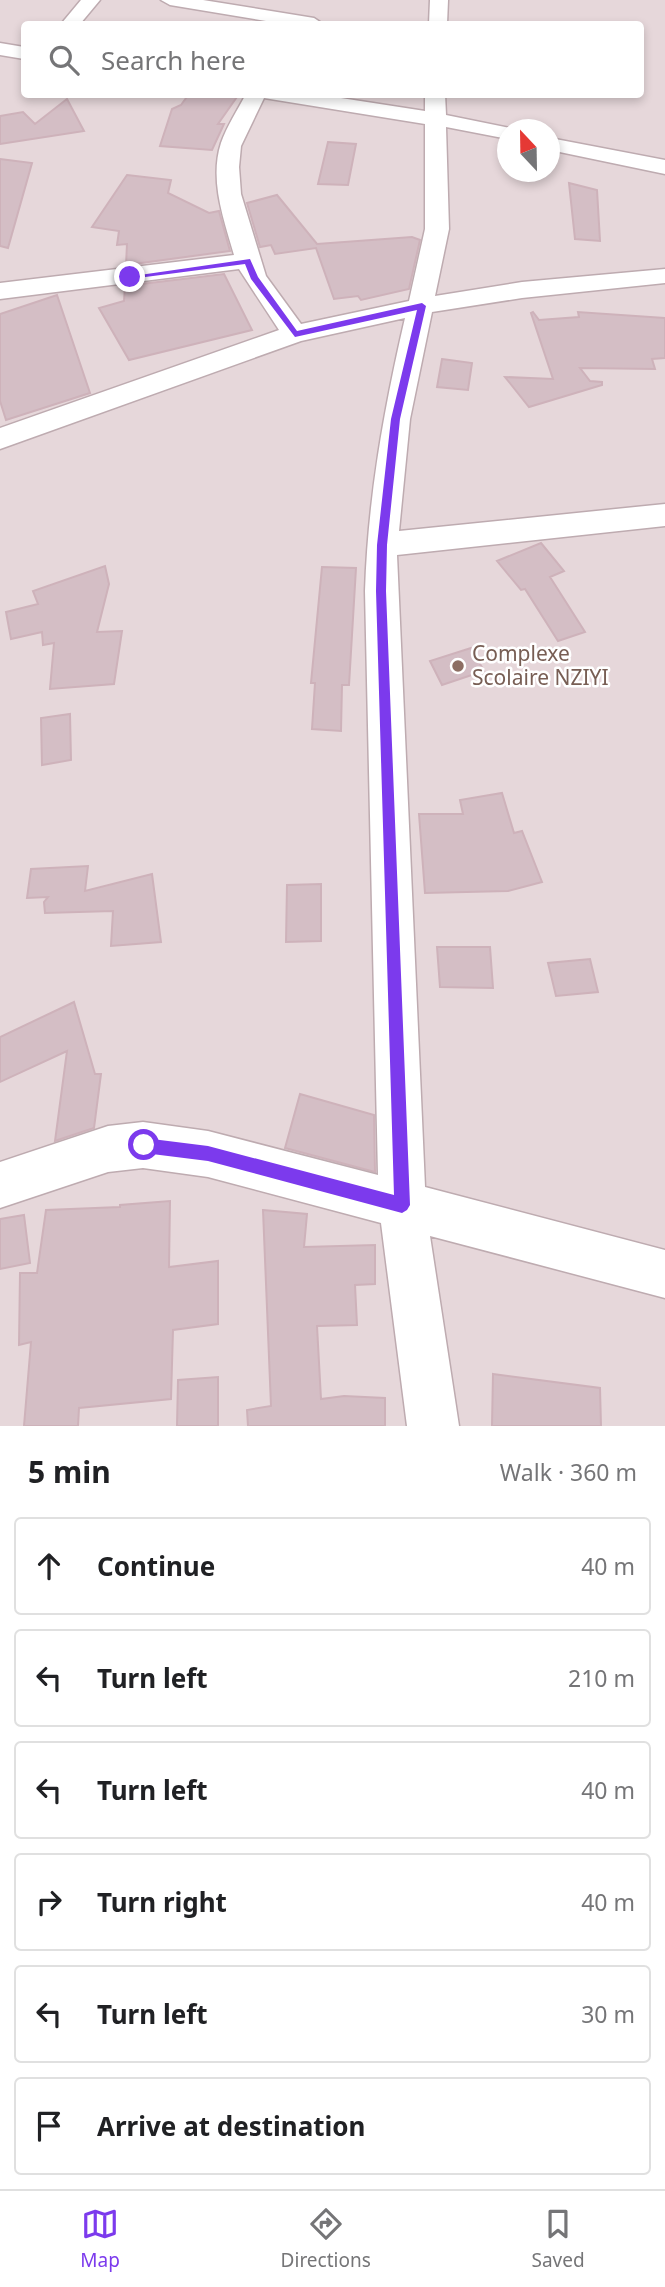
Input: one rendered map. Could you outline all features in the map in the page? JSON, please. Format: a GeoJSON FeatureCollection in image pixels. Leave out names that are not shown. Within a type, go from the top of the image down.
{"type":"FeatureCollection","features":[{"type":"Feature","properties":{"kind":"street"},"geometry":{"type":"LineString","coordinates":[[73,21],[91,0]]}},
{"type":"Feature","properties":{"kind":"street"},"geometry":{"type":"LineString","coordinates":[[170,0],[279,21]]}},
{"type":"Feature","properties":{"kind":"street"},"geometry":{"type":"LineString","coordinates":[[284,21],[295,0]]}},
{"type":"Feature","properties":{"kind":"street"},"geometry":{"type":"LineString","coordinates":[[438,21],[439,0]]}},
{"type":"Feature","properties":{"kind":"street"},"geometry":{"type":"LineString","coordinates":[[0,49],[21,52]]}},
{"type":"Feature","properties":{"kind":"street"},"geometry":{"type":"LineString","coordinates":[[255,98],[234,136],[229,153],[234,211],[254,277],[295,334]]}},
{"type":"Feature","properties":{"kind":"street"},"geometry":{"type":"LineString","coordinates":[[294,98],[436,119],[497,132]]}},
{"type":"Feature","properties":{"kind":"street"},"geometry":{"type":"LineString","coordinates":[[433,1426],[402,1205],[381,591],[382,545],[396,419],[438,229],[435,98]]}},
{"type":"Feature","properties":{"kind":"street"},"geometry":{"type":"LineString","coordinates":[[560,146],[665,167]]}},
{"type":"Feature","properties":{"kind":"street"},"geometry":{"type":"LineString","coordinates":[[0,291],[247,261]]}},
{"type":"Feature","properties":{"kind":"street"},"geometry":{"type":"LineString","coordinates":[[0,439],[295,334],[422,306],[522,290],[665,276]]}},
{"type":"Feature","properties":{"kind":"street"},"geometry":{"type":"LineString","coordinates":[[382,545],[665,515]]}},
{"type":"Feature","properties":{"kind":"street"},"geometry":{"type":"LineString","coordinates":[[0,1185],[108,1149],[144,1145],[208,1154],[665,1274]]}},
{"type":"Feature","properties":{"kind":"shaded area"},"geometry":{"type":"Polygon","coordinates":[[[0,0],[665,0],[665,1426],[0,1426],[0,0]]]}},
{"type":"Feature","properties":{"kind":"building"},"geometry":{"type":"Polygon","coordinates":[[[186,98],[236,98],[218,124],[224,124],[212,150],[160,146],[172,109],[181,105],[186,98]]]}},
{"type":"Feature","properties":{"kind":"building"},"geometry":{"type":"Polygon","coordinates":[[[67,99],[84,131],[0,144],[0,116],[23,112],[35,124],[67,99]]]}},
{"type":"Feature","properties":{"kind":"building"},"geometry":{"type":"Polygon","coordinates":[[[328,142],[356,144],[348,185],[318,184],[328,142]]]}},
{"type":"Feature","properties":{"kind":"building"},"geometry":{"type":"Polygon","coordinates":[[[0,159],[32,163],[8,248],[0,246],[0,159]]]}},
{"type":"Feature","properties":{"kind":"building"},"geometry":{"type":"Polygon","coordinates":[[[127,175],[171,180],[168,193],[209,213],[219,211],[230,251],[126,265],[127,244],[117,245],[119,231],[92,227],[127,175]]]}},
{"type":"Feature","properties":{"kind":"building"},"geometry":{"type":"Polygon","coordinates":[[[569,183],[597,190],[600,241],[575,239],[569,183]]]}},
{"type":"Feature","properties":{"kind":"building"},"geometry":{"type":"Polygon","coordinates":[[[277,195],[317,244],[412,237],[420,240],[409,289],[361,300],[358,296],[334,299],[316,248],[275,254],[271,245],[260,247],[247,203],[277,195]]]}},
{"type":"Feature","properties":{"kind":"building"},"geometry":{"type":"Polygon","coordinates":[[[224,274],[252,330],[129,360],[99,308],[124,301],[125,286],[224,274]]]}},
{"type":"Feature","properties":{"kind":"building"},"geometry":{"type":"Polygon","coordinates":[[[57,295],[90,393],[6,420],[0,401],[0,314],[57,295]]]}},
{"type":"Feature","properties":{"kind":"building"},"geometry":{"type":"Polygon","coordinates":[[[578,312],[665,318],[665,358],[652,359],[655,369],[580,368],[590,381],[602,382],[602,385],[529,407],[505,377],[553,379],[531,313],[539,320],[579,317],[578,312]]]}},
{"type":"Feature","properties":{"kind":"building"},"geometry":{"type":"Polygon","coordinates":[[[442,359],[472,363],[468,390],[437,387],[442,359]]]}},
{"type":"Feature","properties":{"kind":"building"},"geometry":{"type":"Polygon","coordinates":[[[541,543],[564,571],[550,577],[585,632],[558,641],[525,589],[521,590],[497,561],[541,543]]]}},
{"type":"Feature","properties":{"kind":"building"},"geometry":{"type":"Polygon","coordinates":[[[105,566],[109,584],[97,632],[122,631],[114,684],[50,689],[54,643],[43,645],[42,632],[11,639],[6,612],[38,604],[33,591],[105,566]]]}},
{"type":"Feature","properties":{"kind":"building"},"geometry":{"type":"Polygon","coordinates":[[[322,567],[356,568],[349,685],[342,685],[341,731],[312,729],[315,683],[311,683],[322,567]]]}},
{"type":"Feature","properties":{"kind":"building"},"geometry":{"type":"Polygon","coordinates":[[[471,648],[484,671],[442,685],[430,661],[471,648]]]}},
{"type":"Feature","properties":{"kind":"building"},"geometry":{"type":"Polygon","coordinates":[[[70,714],[71,760],[42,765],[41,718],[70,714]]]}},
{"type":"Feature","properties":{"kind":"building"},"geometry":{"type":"Polygon","coordinates":[[[502,793],[514,833],[522,831],[542,882],[508,891],[425,893],[419,814],[463,814],[460,800],[502,793]]]}},
{"type":"Feature","properties":{"kind":"building"},"geometry":{"type":"Polygon","coordinates":[[[88,866],[85,891],[152,874],[161,942],[111,946],[113,911],[45,913],[44,902],[48,897],[27,898],[31,869],[88,866]]]}},
{"type":"Feature","properties":{"kind":"building"},"geometry":{"type":"Polygon","coordinates":[[[321,884],[321,941],[286,942],[287,885],[321,884]]]}},
{"type":"Feature","properties":{"kind":"building"},"geometry":{"type":"Polygon","coordinates":[[[437,947],[490,947],[493,988],[440,987],[437,947]]]}},
{"type":"Feature","properties":{"kind":"building"},"geometry":{"type":"Polygon","coordinates":[[[590,959],[598,992],[556,996],[548,963],[590,959]]]}},
{"type":"Feature","properties":{"kind":"building"},"geometry":{"type":"Polygon","coordinates":[[[74,1002],[95,1074],[101,1074],[94,1128],[55,1141],[67,1051],[0,1082],[0,1037],[74,1002]]]}},
{"type":"Feature","properties":{"kind":"building"},"geometry":{"type":"Polygon","coordinates":[[[300,1094],[374,1115],[375,1172],[285,1148],[300,1094]]]}},
{"type":"Feature","properties":{"kind":"building"},"geometry":{"type":"Polygon","coordinates":[[[170,1201],[169,1267],[218,1261],[218,1324],[173,1330],[171,1399],[79,1408],[78,1426],[24,1426],[31,1342],[19,1345],[20,1273],[37,1273],[46,1210],[120,1207],[170,1201]]]}},
{"type":"Feature","properties":{"kind":"building"},"geometry":{"type":"Polygon","coordinates":[[[263,1210],[307,1214],[304,1247],[375,1245],[375,1284],[355,1285],[357,1325],[317,1326],[321,1399],[344,1396],[385,1398],[385,1426],[248,1426],[247,1410],[271,1406],[263,1210]]]}},
{"type":"Feature","properties":{"kind":"building"},"geometry":{"type":"Polygon","coordinates":[[[24,1215],[30,1263],[0,1269],[0,1219],[24,1215]]]}},
{"type":"Feature","properties":{"kind":"building"},"geometry":{"type":"Polygon","coordinates":[[[493,1374],[600,1388],[601,1426],[492,1426],[493,1374]]]}},
{"type":"Feature","properties":{"kind":"building"},"geometry":{"type":"Polygon","coordinates":[[[218,1377],[218,1426],[177,1426],[178,1380],[218,1377]]]}},
{"type":"Feature","properties":{"kind":"place","name":"Complexe Scolaire NZIYI"},"geometry":{"type":"Point","coordinates":[458,666]}},
{"type":"Feature","properties":{"kind":"route"},"geometry":{"type":"LineString","coordinates":[[130,277],[247,261],[254,277],[295,334],[422,306],[396,419],[382,545],[381,591],[402,1205],[208,1154],[144,1145]]}}]}
